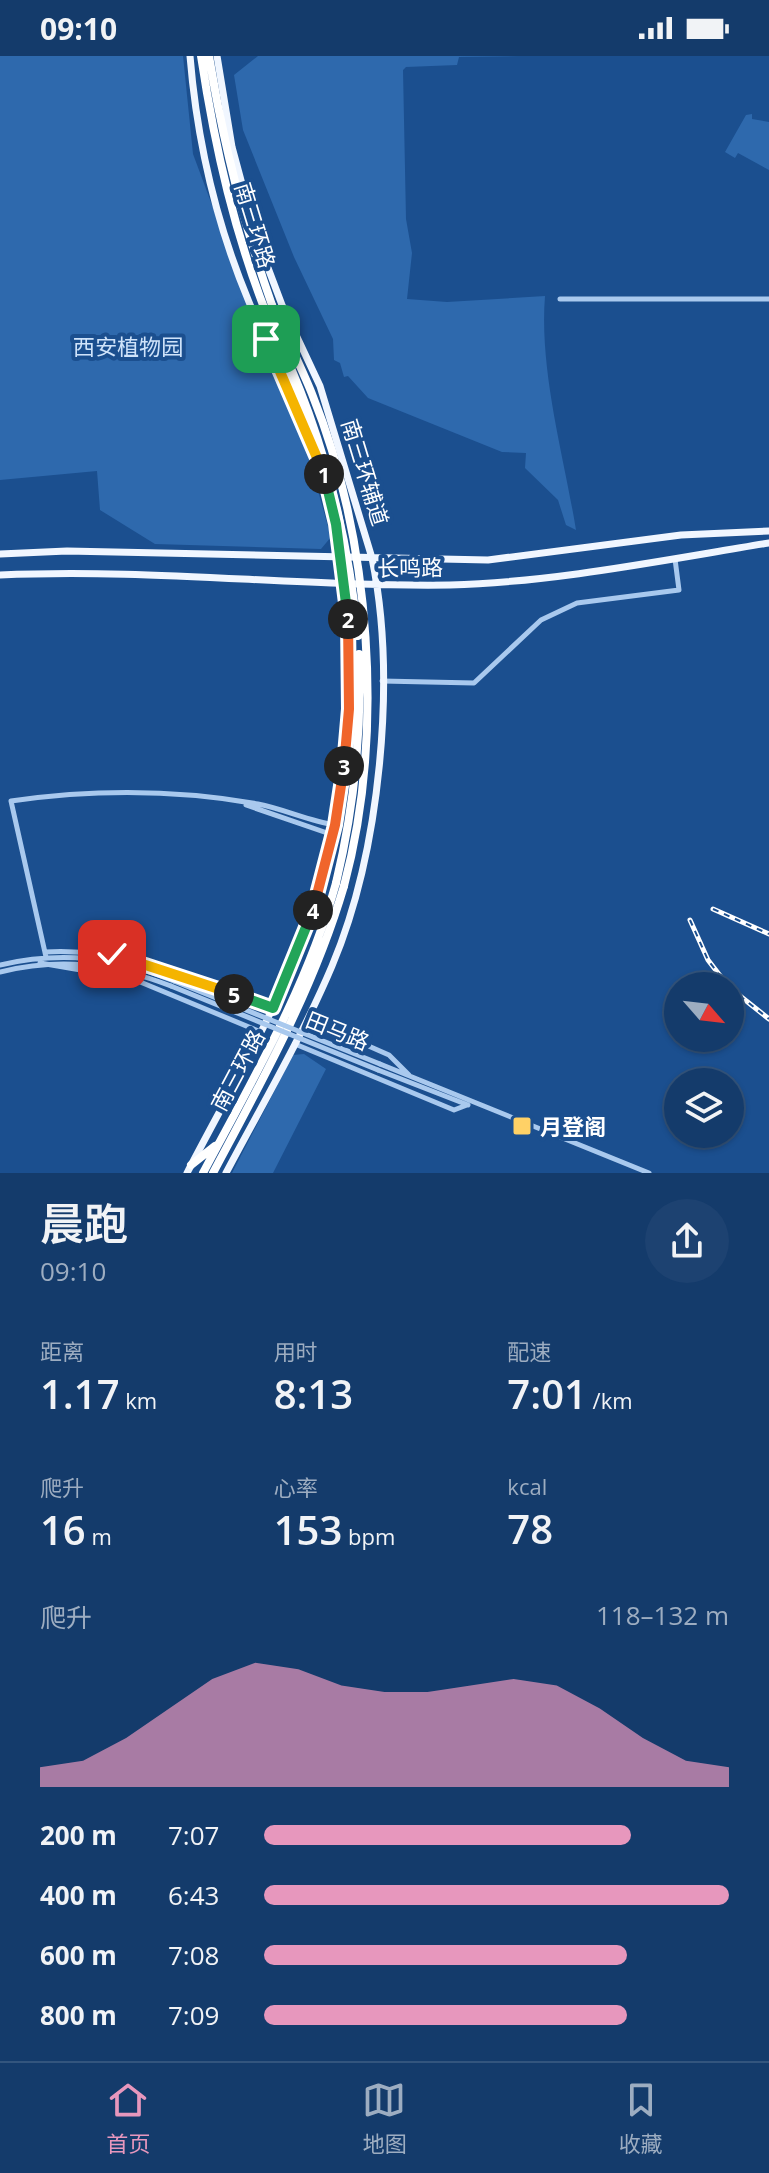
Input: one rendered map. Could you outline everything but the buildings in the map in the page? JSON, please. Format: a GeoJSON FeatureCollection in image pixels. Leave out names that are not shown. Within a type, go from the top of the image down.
{"type":"FeatureCollection","features":[{"type":"Feature","properties":{"kind":"highway","name":"南三环路"},"geometry":{"type":"LineString","coordinates":[[201,56],[215,149],[234,222],[270,323],[315,428],[335,495],[353,584],[359,637],[360,723],[332,926],[300,1005],[213,1173]]}},
{"type":"Feature","properties":{"kind":"highway","name":"南三环路"},"geometry":{"type":"LineString","coordinates":[[203,1173],[298,989],[340,884],[356,833],[367,711],[362,598],[336,467],[313,395],[272,305],[247,237],[225,150],[209,56]]}},
{"type":"Feature","properties":{"kind":"highway"},"geometry":{"type":"LineString","coordinates":[[189,1169],[219,1143]]}},
{"type":"Feature","properties":{"kind":"main road","name":"南三环辅道"},"geometry":{"type":"LineString","coordinates":[[189,1169],[273,1008],[312,912],[335,825],[349,709],[342,559],[319,460],[250,303],[221,225],[199,137],[190,56]]}},
{"type":"Feature","properties":{"kind":"main road","name":"南三环辅道"},"geometry":{"type":"LineString","coordinates":[[217,56],[232,147],[256,236],[282,305],[320,386],[372,558],[377,585],[381,681],[379,774],[369,839],[354,902],[332,965],[226,1173]]}},
{"type":"Feature","properties":{"kind":"main road","name":"长鸣路"},"geometry":{"type":"LineString","coordinates":[[0,554],[67,551],[488,560],[681,535],[769,531]]}},
{"type":"Feature","properties":{"kind":"main road","name":"长鸣路"},"geometry":{"type":"LineString","coordinates":[[0,575],[231,578],[345,585],[495,581],[675,559],[769,543]]}},
{"type":"Feature","properties":{"kind":"street"},"geometry":{"type":"LineString","coordinates":[[560,299],[769,299]]}},
{"type":"Feature","properties":{"kind":"street"},"geometry":{"type":"LineString","coordinates":[[381,681],[474,683],[541,620],[577,603],[679,590],[675,559]]}},
{"type":"Feature","properties":{"kind":"street"},"geometry":{"type":"LineString","coordinates":[[273,1008],[142,961],[78,950],[46,954],[11,801],[59,793],[123,790],[233,801],[335,825]]}},
{"type":"Feature","properties":{"kind":"street"},"geometry":{"type":"LineString","coordinates":[[233,801],[333,835]]}},
{"type":"Feature","properties":{"kind":"street","name":"田马路"},"geometry":{"type":"LineString","coordinates":[[0,965],[46,954],[127,964],[467,1105],[477,1104]]}},
{"type":"Feature","properties":{"kind":"street"},"geometry":{"type":"LineString","coordinates":[[40,963],[133,979],[261,1032]]}},
{"type":"Feature","properties":{"kind":"street","name":"田马路"},"geometry":{"type":"LineString","coordinates":[[0,972],[40,963],[102,966],[172,984]]}},
{"type":"Feature","properties":{"kind":"street"},"geometry":{"type":"LineString","coordinates":[[306,1019],[389,1055],[410,1075]]}},
{"type":"Feature","properties":{"kind":"street"},"geometry":{"type":"LineString","coordinates":[[294,1044],[454,1110],[467,1105]]}},
{"type":"Feature","properties":{"kind":"street","name":"田马路"},"geometry":{"type":"LineString","coordinates":[[379,1067],[410,1075],[649,1173]]}},
{"type":"Feature","properties":{"kind":"green space","name":"西安植物园"},"geometry":{"type":"Polygon","coordinates":[[[0,56],[183,56],[193,154],[279,385],[304,441],[331,537],[321,549],[155,544],[100,510],[97,471],[0,480],[0,56]]]}},
{"type":"Feature","properties":{"kind":"green space"},"geometry":{"type":"Polygon","coordinates":[[[258,56],[519,56],[459,57],[457,65],[406,67],[403,70],[406,219],[412,253],[407,299],[447,302],[545,296],[549,383],[576,530],[566,525],[558,500],[525,468],[526,453],[502,452],[368,398],[348,376],[344,377],[340,363],[334,360],[333,339],[294,257],[243,130],[234,75],[258,56]]]}},
{"type":"Feature","properties":{"kind":"green space"},"geometry":{"type":"Polygon","coordinates":[[[752,114],[752,119],[769,122],[769,170],[738,153],[735,158],[725,152],[746,115],[752,114]]]}},
{"type":"Feature","properties":{"kind":"green space"},"geometry":{"type":"Polygon","coordinates":[[[304,1054],[326,1069],[273,1173],[232,1173],[293,1055],[304,1054]]]}},
{"type":"Feature","properties":{"kind":"railway"},"geometry":{"type":"LineString","coordinates":[[713,909],[769,934]]}},
{"type":"Feature","properties":{"kind":"railway"},"geometry":{"type":"LineString","coordinates":[[690,920],[708,960],[717,972]]}},
{"type":"Feature","properties":{"kind":"railway"},"geometry":{"type":"LineString","coordinates":[[744,999],[769,1019]]}},
{"type":"Feature","properties":{"kind":"place","name":"月登阁"},"geometry":{"type":"Point","coordinates":[522,1126]}},
{"type":"Feature","properties":{"kind":"route"},"geometry":{"type":"LineString","coordinates":[[112,954],[142,961],[273,1008],[289,973],[322,879],[335,825],[347,744],[347,608],[342,559],[319,460],[266,339]]}}]}
